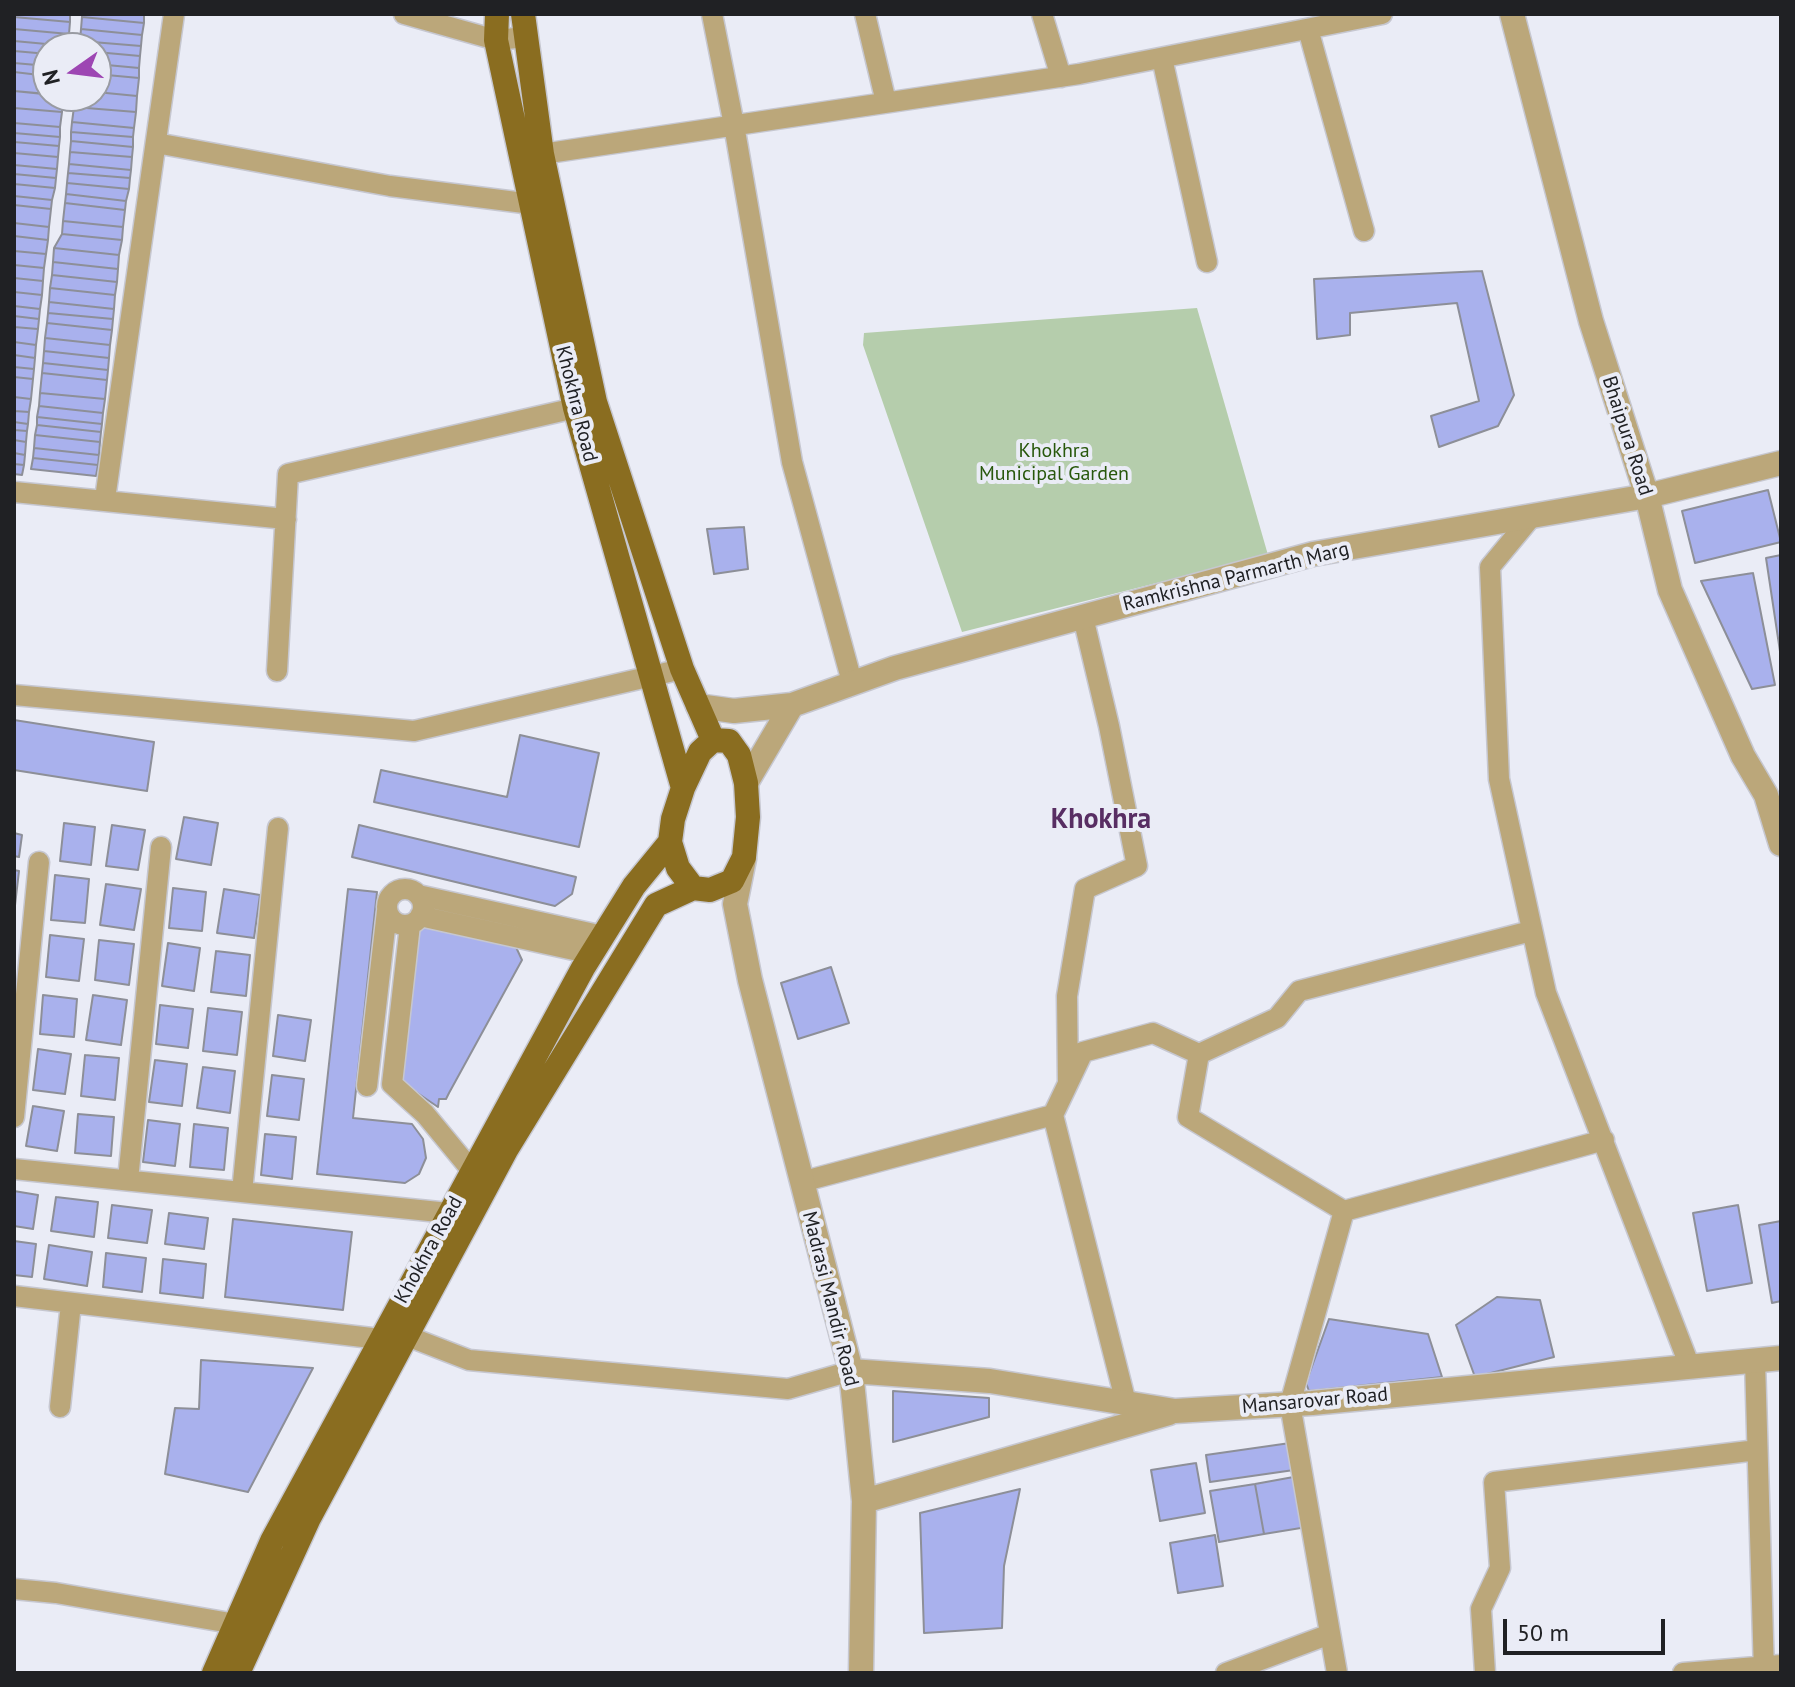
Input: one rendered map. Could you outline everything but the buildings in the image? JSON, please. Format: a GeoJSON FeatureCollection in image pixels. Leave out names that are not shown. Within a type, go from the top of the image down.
{"type":"FeatureCollection","features":[{"type":"Feature","properties":{"kind":"main road","name":"Khokhra Road"},"geometry":{"type":"LineString","coordinates":[[497,14],[496,40],[575,408],[683,788]]}},
{"type":"Feature","properties":{"kind":"main road","name":"Khokhra Road"},"geometry":{"type":"LineString","coordinates":[[524,26],[542,154],[595,402],[682,669],[713,740]]}},
{"type":"Feature","properties":{"kind":"main road"},"geometry":{"type":"LineString","coordinates":[[702,889],[678,868],[670,842],[673,819],[683,788],[700,752],[713,740],[729,741],[739,755],[746,783],[748,817],[744,857]]}},
{"type":"Feature","properties":{"kind":"main road","name":"Khokhra Road"},"geometry":{"type":"LineString","coordinates":[[214,1673],[272,1541],[472,1171],[597,945],[634,886],[670,842]]}},
{"type":"Feature","properties":{"kind":"main road","name":"Khokhra Road"},"geometry":{"type":"LineString","coordinates":[[238,1673],[309,1518],[506,1150],[656,905],[732,881],[744,857]]}},
{"type":"Feature","properties":{"kind":"street"},"geometry":{"type":"LineString","coordinates":[[105,499],[174,14]]}},
{"type":"Feature","properties":{"kind":"street"},"geometry":{"type":"LineString","coordinates":[[404,14],[496,40],[524,26]]}},
{"type":"Feature","properties":{"kind":"street"},"geometry":{"type":"LineString","coordinates":[[712,14],[792,462],[852,682]]}},
{"type":"Feature","properties":{"kind":"street"},"geometry":{"type":"LineString","coordinates":[[865,14],[886,102]]}},
{"type":"Feature","properties":{"kind":"street"},"geometry":{"type":"LineString","coordinates":[[1042,14],[1061,77]]}},
{"type":"Feature","properties":{"kind":"street"},"geometry":{"type":"LineString","coordinates":[[542,154],[1061,77],[1382,14]]}},
{"type":"Feature","properties":{"kind":"street","name":"Bhaipura Road"},"geometry":{"type":"LineString","coordinates":[[1512,14],[1591,321],[1647,496],[1670,590],[1743,756],[1766,795],[1781,844]]}},
{"type":"Feature","properties":{"kind":"street"},"geometry":{"type":"LineString","coordinates":[[1308,29],[1364,231]]}},
{"type":"Feature","properties":{"kind":"street"},"geometry":{"type":"LineString","coordinates":[[1162,58],[1207,262]]}},
{"type":"Feature","properties":{"kind":"street"},"geometry":{"type":"LineString","coordinates":[[156,143],[390,186],[532,204]]}},
{"type":"Feature","properties":{"kind":"street"},"geometry":{"type":"LineString","coordinates":[[277,671],[288,474],[575,408]]}},
{"type":"Feature","properties":{"kind":"street","name":"Ramkrishna Parmarth Marg"},"geometry":{"type":"LineString","coordinates":[[698,706],[734,711],[792,705],[852,682],[1313,554],[1647,496],[1781,463]]}},
{"type":"Feature","properties":{"kind":"street"},"geometry":{"type":"LineString","coordinates":[[14,492],[286,519]]}},
{"type":"Feature","properties":{"kind":"street"},"geometry":{"type":"LineString","coordinates":[[1533,515],[1490,567],[1499,779],[1546,993],[1690,1367]]}},
{"type":"Feature","properties":{"kind":"street"},"geometry":{"type":"LineString","coordinates":[[1068,1083],[1067,996],[1085,889],[1137,866],[1083,617]]}},
{"type":"Feature","properties":{"kind":"street"},"geometry":{"type":"LineString","coordinates":[[14,695],[414,731],[682,669]]}},
{"type":"Feature","properties":{"kind":"street"},"geometry":{"type":"LineString","coordinates":[[746,783],[792,705]]}},
{"type":"Feature","properties":{"kind":"street"},"geometry":{"type":"LineString","coordinates":[[242,1192],[278,828]]}},
{"type":"Feature","properties":{"kind":"street"},"geometry":{"type":"LineString","coordinates":[[128,1180],[161,847]]}},
{"type":"Feature","properties":{"kind":"street"},"geometry":{"type":"LineString","coordinates":[[744,857],[735,904],[750,980]]}},
{"type":"Feature","properties":{"kind":"street"},"geometry":{"type":"LineString","coordinates":[[14,1117],[39,862]]}},
{"type":"Feature","properties":{"kind":"street"},"geometry":{"type":"LineString","coordinates":[[367,1086],[387,904],[393,892],[406,888],[418,895],[597,945]]}},
{"type":"Feature","properties":{"kind":"street"},"geometry":{"type":"LineString","coordinates":[[702,889],[750,980]]}},
{"type":"Feature","properties":{"kind":"street"},"geometry":{"type":"LineString","coordinates":[[418,895],[422,901],[415,920],[392,1084],[425,1114],[472,1171]]}},
{"type":"Feature","properties":{"kind":"street"},"geometry":{"type":"LineString","coordinates":[[387,911],[395,922],[415,920],[597,945]]}},
{"type":"Feature","properties":{"kind":"street"},"geometry":{"type":"LineString","coordinates":[[1126,1403],[1053,1115],[1083,1052],[1153,1033],[1199,1054],[1277,1018],[1299,991],[1531,931]]}},
{"type":"Feature","properties":{"kind":"street","name":"Madrasi Mandir Road"},"geometry":{"type":"LineString","coordinates":[[750,980],[851,1371],[864,1501],[861,1673]]}},
{"type":"Feature","properties":{"kind":"street"},"geometry":{"type":"LineString","coordinates":[[1199,1054],[1188,1117],[1344,1211],[1604,1140]]}},
{"type":"Feature","properties":{"kind":"street"},"geometry":{"type":"LineString","coordinates":[[801,1182],[1053,1115]]}},
{"type":"Feature","properties":{"kind":"street"},"geometry":{"type":"LineString","coordinates":[[14,1169],[449,1213]]}},
{"type":"Feature","properties":{"kind":"street"},"geometry":{"type":"LineString","coordinates":[[1337,1673],[1290,1404],[1344,1211]]}},
{"type":"Feature","properties":{"kind":"street"},"geometry":{"type":"LineString","coordinates":[[14,1296],[380,1339]]}},
{"type":"Feature","properties":{"kind":"street"},"geometry":{"type":"LineString","coordinates":[[60,1407],[71,1303]]}},
{"type":"Feature","properties":{"kind":"street"},"geometry":{"type":"LineString","coordinates":[[407,1336],[469,1360],[788,1389],[851,1371]]}},
{"type":"Feature","properties":{"kind":"street","name":"Mansarovar Road"},"geometry":{"type":"LineString","coordinates":[[851,1371],[990,1381],[1175,1411],[1290,1404],[1781,1358]]}},
{"type":"Feature","properties":{"kind":"street"},"geometry":{"type":"LineString","coordinates":[[1683,1673],[1769,1668],[1755,1361]]}},
{"type":"Feature","properties":{"kind":"street"},"geometry":{"type":"LineString","coordinates":[[864,1501],[1175,1411]]}},
{"type":"Feature","properties":{"kind":"street"},"geometry":{"type":"LineString","coordinates":[[1485,1673],[1481,1609],[1500,1568],[1494,1482],[1757,1450]]}},
{"type":"Feature","properties":{"kind":"street"},"geometry":{"type":"LineString","coordinates":[[14,1589],[56,1593],[236,1624]]}},
{"type":"Feature","properties":{"kind":"street"},"geometry":{"type":"LineString","coordinates":[[1226,1673],[1330,1634]]}},
{"type":"Feature","properties":{"kind":"green space","name":"Khokhra Municipal Garden"},"geometry":{"type":"Polygon","coordinates":[[[1197,308],[1268,555],[962,632],[863,345],[864,333],[1197,308]]]}},
{"type":"Feature","properties":{"kind":"district","name":"Khokhra"},"geometry":{"type":"Point","coordinates":[1101,820]}}]}
